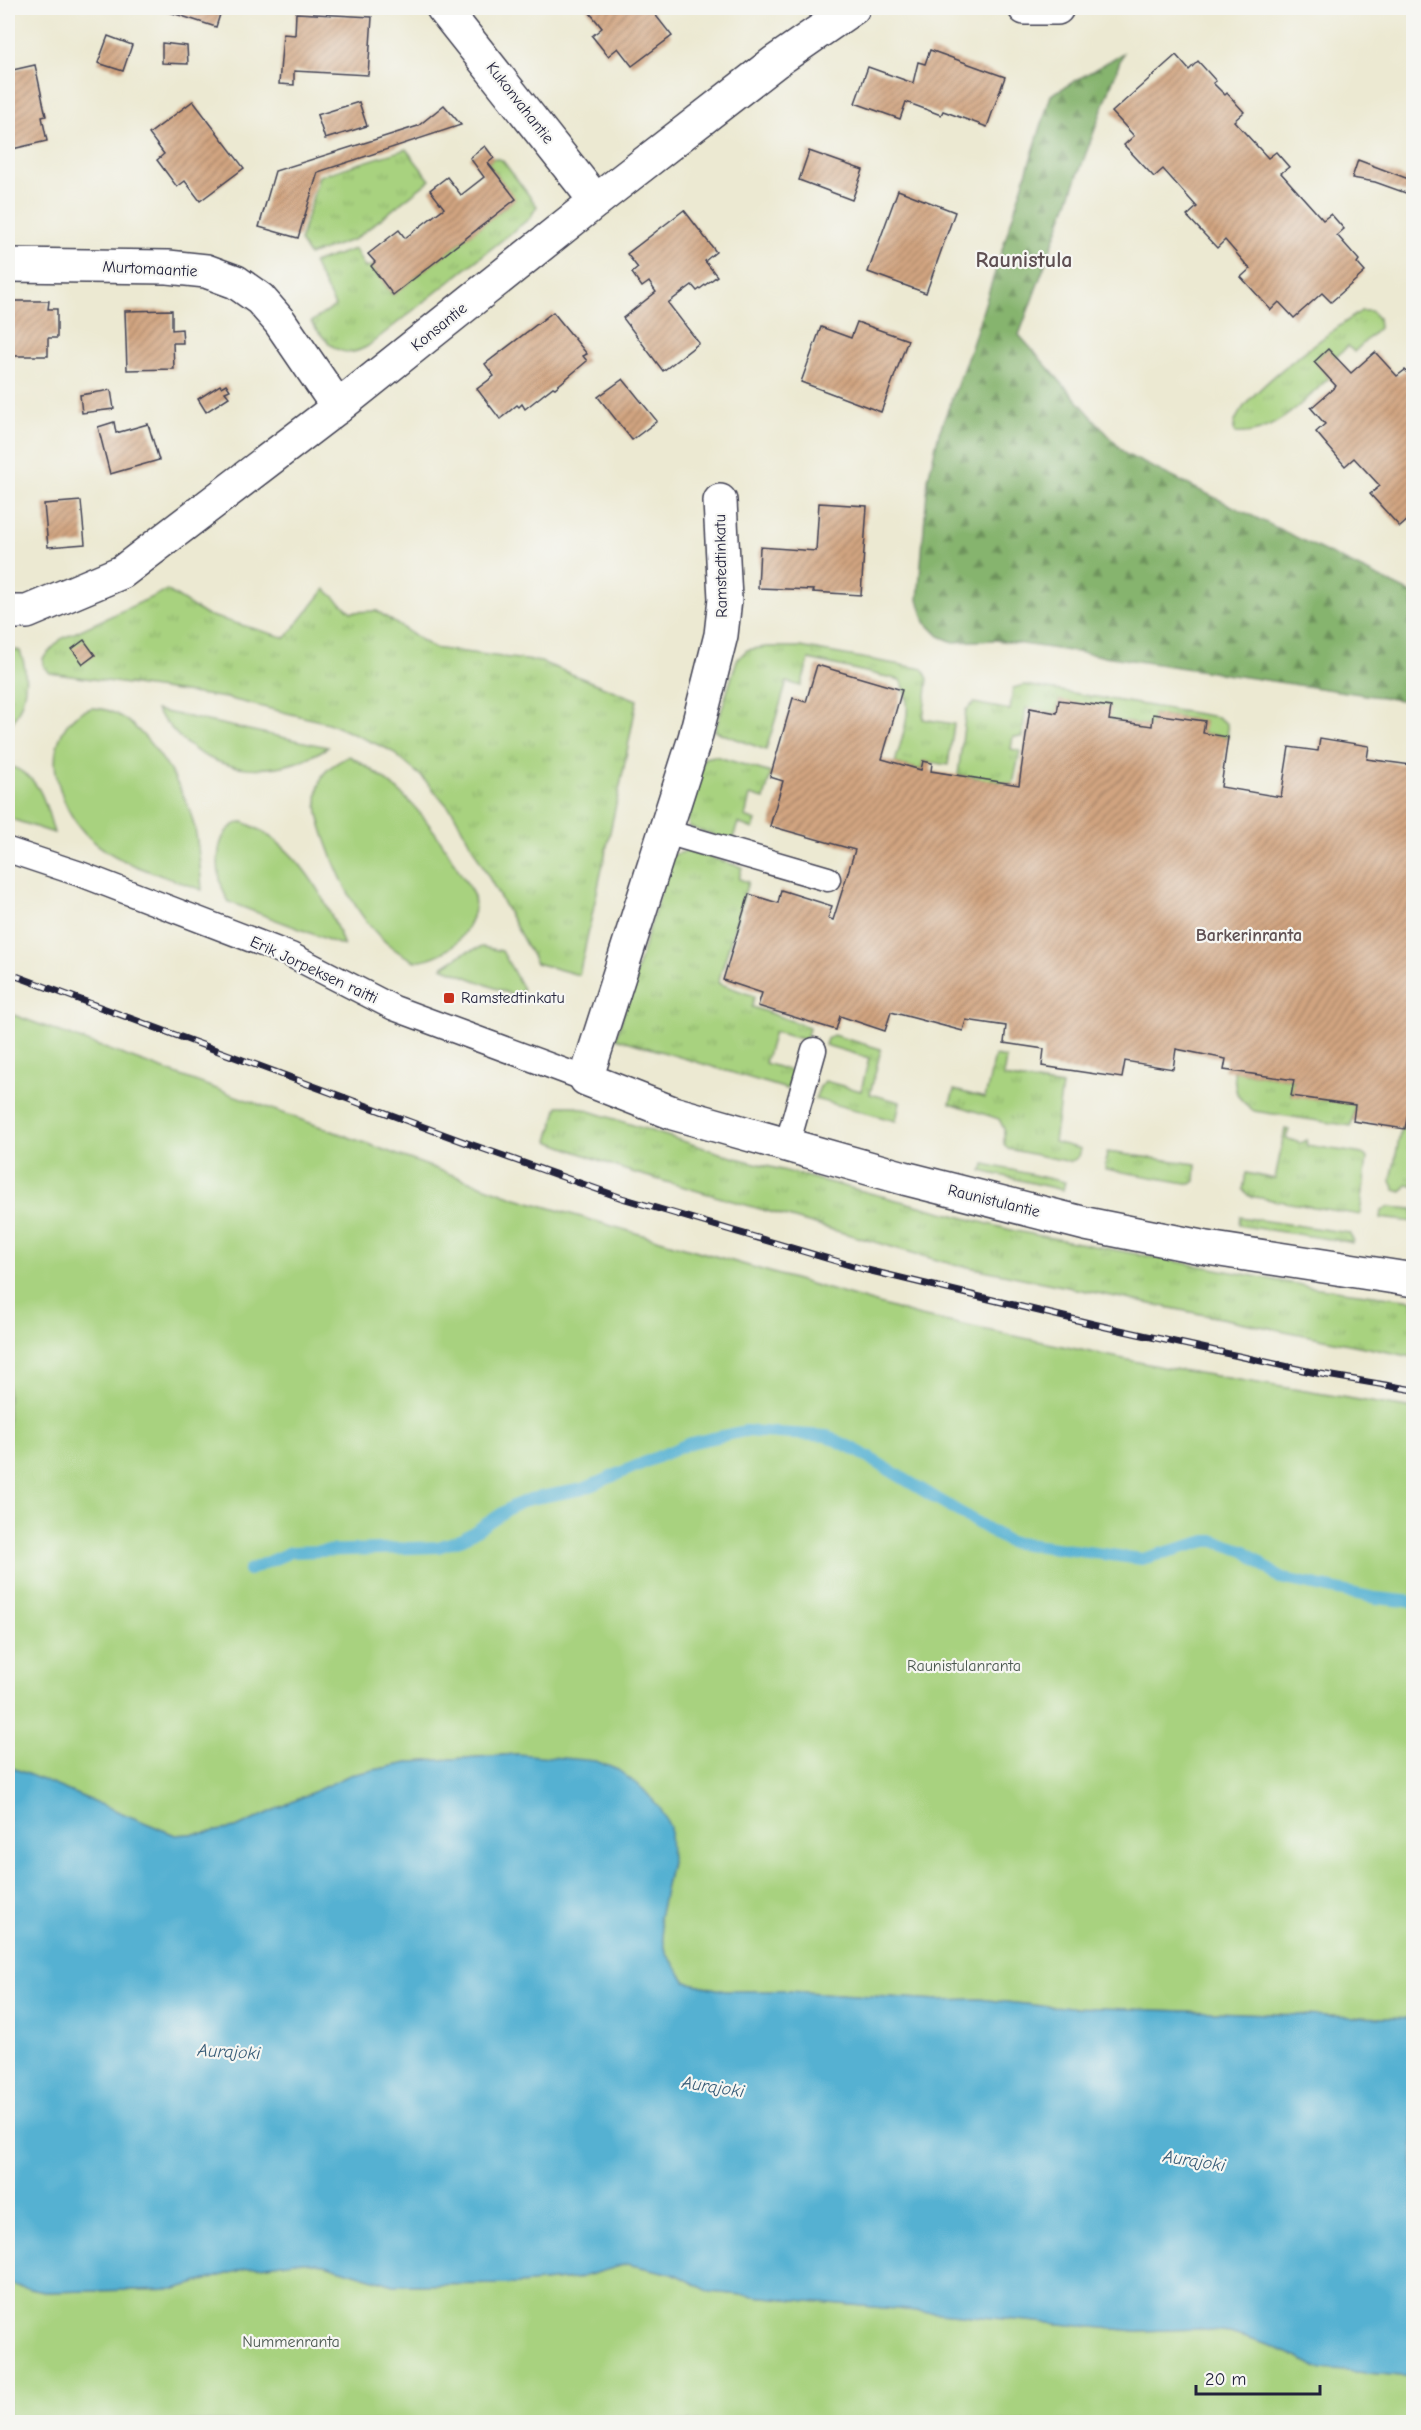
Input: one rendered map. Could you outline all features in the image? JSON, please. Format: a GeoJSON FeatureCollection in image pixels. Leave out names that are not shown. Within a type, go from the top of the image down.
{"type":"FeatureCollection","features":[{"type":"Feature","properties":{"kind":"street","name":"Kukonvahantie"},"geometry":{"type":"LineString","coordinates":[[443,8],[596,201]]}},
{"type":"Feature","properties":{"kind":"street","name":"Konsantie"},"geometry":{"type":"LineString","coordinates":[[8,612],[27,612],[122,572],[338,407],[596,201],[775,62],[853,8]]}},
{"type":"Feature","properties":{"kind":"street"},"geometry":{"type":"LineString","coordinates":[[1025,8],[1057,8]]}},
{"type":"Feature","properties":{"kind":"street","name":"Murtomaantie"},"geometry":{"type":"LineString","coordinates":[[8,266],[168,267],[206,271],[236,282],[260,299],[280,322],[338,407]]}},
{"type":"Feature","properties":{"kind":"street","name":"Ramstedtinkatu"},"geometry":{"type":"LineString","coordinates":[[586,1079],[700,723],[721,635],[724,599],[720,501]]}},
{"type":"Feature","properties":{"kind":"street","name":"Raunistulantie"},"geometry":{"type":"LineString","coordinates":[[586,1079],[673,1113],[1086,1224],[1201,1247],[1413,1280]]}},
{"type":"Feature","properties":{"kind":"lane"},"geometry":{"type":"LineString","coordinates":[[666,832],[828,879]]}},
{"type":"Feature","properties":{"kind":"lane","name":"Erik Jorpeksen raitti"},"geometry":{"type":"LineString","coordinates":[[8,850],[291,955],[394,1008],[586,1079]]}},
{"type":"Feature","properties":{"kind":"lane"},"geometry":{"type":"LineString","coordinates":[[787,1145],[814,1050]]}},
{"type":"Feature","properties":{"kind":"green space"},"geometry":{"type":"Polygon","coordinates":[[[1123,53],[1019,335],[1125,454],[1413,594],[1413,702],[995,640],[953,642],[939,636],[925,622],[918,600],[928,479],[939,433],[971,348],[1051,95],[1123,53]]]}},
{"type":"Feature","properties":{"kind":"green space"},"geometry":{"type":"Polygon","coordinates":[[[406,149],[430,180],[355,239],[309,255],[300,241],[319,176],[406,149]]]}},
{"type":"Feature","properties":{"kind":"green space"},"geometry":{"type":"Polygon","coordinates":[[[494,158],[502,160],[537,206],[530,218],[368,346],[350,352],[335,348],[329,343],[311,322],[335,306],[313,263],[355,249],[365,268],[371,266],[393,295],[515,199],[488,163],[494,158]]]}},
{"type":"Feature","properties":{"kind":"green space"},"geometry":{"type":"Polygon","coordinates":[[[1361,311],[1371,311],[1378,318],[1379,328],[1354,352],[1348,346],[1336,357],[1328,349],[1315,361],[1329,378],[1286,416],[1262,429],[1249,433],[1235,433],[1235,420],[1263,386],[1308,349],[1361,311]]]}},
{"type":"Feature","properties":{"kind":"green space"},"geometry":{"type":"Polygon","coordinates":[[[325,589],[351,612],[377,611],[433,648],[541,662],[637,700],[579,975],[536,963],[453,812],[422,777],[390,750],[328,723],[226,698],[50,673],[44,667],[43,658],[61,639],[167,590],[204,614],[286,638],[325,589]]]}},
{"type":"Feature","properties":{"kind":"green space"},"geometry":{"type":"Polygon","coordinates":[[[766,647],[800,647],[923,669],[928,679],[923,719],[954,724],[948,765],[923,761],[921,770],[895,763],[904,732],[907,710],[905,690],[900,680],[809,659],[801,686],[787,682],[766,750],[715,731],[737,660],[747,650],[766,647]]]}},
{"type":"Feature","properties":{"kind":"green space"},"geometry":{"type":"Polygon","coordinates":[[[8,648],[20,651],[26,681],[19,711],[8,729],[8,648]]]}},
{"type":"Feature","properties":{"kind":"green space"},"geometry":{"type":"Polygon","coordinates":[[[1024,685],[1217,717],[1227,724],[1228,737],[1203,733],[1204,721],[1153,714],[1152,726],[1109,720],[1059,700],[1057,713],[1026,708],[1022,737],[1013,737],[1011,749],[1020,751],[1013,784],[958,775],[966,710],[974,703],[1010,710],[1013,688],[1024,685]]]}},
{"type":"Feature","properties":{"kind":"green space"},"geometry":{"type":"Polygon","coordinates":[[[92,708],[109,711],[125,720],[141,733],[168,768],[179,787],[193,821],[202,890],[118,858],[84,832],[71,814],[58,781],[56,753],[59,740],[69,722],[85,710],[92,708]]]}},
{"type":"Feature","properties":{"kind":"green space"},"geometry":{"type":"Polygon","coordinates":[[[156,710],[328,747],[308,758],[287,765],[245,768],[225,764],[205,756],[187,744],[156,710]]]}},
{"type":"Feature","properties":{"kind":"green space"},"geometry":{"type":"Polygon","coordinates":[[[349,756],[384,778],[412,804],[436,834],[473,894],[475,902],[472,918],[467,928],[453,946],[441,953],[415,961],[384,941],[360,913],[334,863],[318,813],[318,788],[326,772],[349,756]]]}},
{"type":"Feature","properties":{"kind":"green space"},"geometry":{"type":"Polygon","coordinates":[[[715,756],[771,773],[764,799],[750,795],[745,817],[756,821],[753,829],[738,823],[732,841],[689,827],[687,814],[704,758],[715,756]]]}},
{"type":"Feature","properties":{"kind":"green space"},"geometry":{"type":"Polygon","coordinates":[[[8,765],[28,776],[35,784],[44,801],[54,833],[8,818],[8,765]]]}},
{"type":"Feature","properties":{"kind":"green space"},"geometry":{"type":"Polygon","coordinates":[[[243,822],[262,831],[293,857],[318,890],[344,946],[229,902],[220,881],[218,856],[225,834],[233,826],[243,822]]]}},
{"type":"Feature","properties":{"kind":"green space"},"geometry":{"type":"Polygon","coordinates":[[[688,851],[742,867],[739,879],[748,882],[718,983],[754,996],[752,1007],[809,1027],[806,1040],[774,1032],[765,1063],[794,1072],[787,1089],[616,1038],[672,855],[688,851]]]}},
{"type":"Feature","properties":{"kind":"green space"},"geometry":{"type":"Polygon","coordinates":[[[482,947],[502,951],[523,989],[520,994],[515,996],[442,967],[464,953],[482,947]]]}},
{"type":"Feature","properties":{"kind":"green space","name":"Raunistulanranta"},"geometry":{"type":"Polygon","coordinates":[[[8,1013],[516,1198],[920,1316],[1162,1367],[1413,1409],[1413,2019],[1042,2006],[979,1999],[938,2000],[787,1991],[725,1991],[686,1982],[666,1952],[659,1918],[671,1863],[517,1754],[413,1762],[350,1775],[236,1828],[175,1835],[8,1766],[8,1013]]]}},
{"type":"Feature","properties":{"kind":"green space"},"geometry":{"type":"Polygon","coordinates":[[[833,1035],[881,1049],[870,1094],[900,1102],[896,1121],[815,1099],[825,1081],[861,1091],[869,1058],[825,1045],[827,1039],[833,1035]]]}},
{"type":"Feature","properties":{"kind":"green space"},"geometry":{"type":"Polygon","coordinates":[[[995,1056],[1006,1058],[1003,1077],[1062,1086],[1054,1142],[1081,1149],[1079,1156],[1071,1162],[1008,1149],[1004,1144],[1004,1129],[999,1119],[950,1103],[954,1090],[985,1098],[995,1056]]]}},
{"type":"Feature","properties":{"kind":"green space"},"geometry":{"type":"Polygon","coordinates":[[[1234,1071],[1294,1080],[1291,1095],[1355,1105],[1351,1126],[1254,1111],[1237,1094],[1234,1071]]]}},
{"type":"Feature","properties":{"kind":"green space"},"geometry":{"type":"Polygon","coordinates":[[[558,1106],[574,1106],[732,1157],[1015,1231],[1311,1287],[1413,1300],[1413,1357],[944,1262],[625,1170],[548,1141],[558,1106]]]}},
{"type":"Feature","properties":{"kind":"green space"},"geometry":{"type":"Polygon","coordinates":[[[1406,1125],[1413,1126],[1413,1185],[1407,1184],[1402,1192],[1395,1190],[1391,1181],[1401,1128],[1405,1128],[1406,1125]]]}},
{"type":"Feature","properties":{"kind":"green space"},"geometry":{"type":"Polygon","coordinates":[[[1285,1129],[1289,1130],[1286,1138],[1300,1143],[1307,1140],[1306,1145],[1363,1154],[1367,1158],[1360,1215],[1249,1196],[1243,1190],[1246,1173],[1275,1179],[1285,1129]]]}},
{"type":"Feature","properties":{"kind":"green space"},"geometry":{"type":"Polygon","coordinates":[[[1107,1152],[1196,1164],[1195,1181],[1191,1184],[1105,1169],[1107,1152]]]}},
{"type":"Feature","properties":{"kind":"green space"},"geometry":{"type":"Polygon","coordinates":[[[985,1164],[1065,1182],[1063,1190],[981,1171],[985,1164]]]}},
{"type":"Feature","properties":{"kind":"green space"},"geometry":{"type":"Polygon","coordinates":[[[1388,1207],[1413,1209],[1413,1222],[1381,1218],[1382,1210],[1388,1207]]]}},
{"type":"Feature","properties":{"kind":"green space"},"geometry":{"type":"Polygon","coordinates":[[[1240,1217],[1349,1233],[1353,1240],[1352,1243],[1243,1226],[1239,1224],[1240,1217]]]}},
{"type":"Feature","properties":{"kind":"green space","name":"Nummenranta"},"geometry":{"type":"Polygon","coordinates":[[[294,2261],[325,2264],[394,2285],[518,2284],[575,2279],[627,2264],[678,2275],[711,2292],[1137,2331],[1196,2329],[1230,2333],[1271,2346],[1323,2369],[1414,2377],[1413,2422],[8,2422],[8,2284],[44,2292],[175,2289],[248,2268],[294,2261]]]}},
{"type":"Feature","properties":{"kind":"water","name":"Aurajoki"},"geometry":{"type":"Polygon","coordinates":[[[517,1754],[596,1761],[618,1770],[643,1789],[660,1808],[670,1827],[671,1862],[659,1918],[666,1952],[686,1982],[725,1991],[787,1991],[938,2000],[979,1999],[1042,2006],[1413,2019],[1413,2377],[1323,2369],[1271,2346],[1230,2333],[1196,2329],[1137,2331],[710,2292],[678,2275],[627,2264],[575,2279],[518,2284],[394,2285],[325,2264],[294,2261],[248,2268],[175,2289],[44,2292],[8,2284],[8,1766],[175,1835],[236,1828],[350,1775],[413,1762],[517,1754]]]}},
{"type":"Feature","properties":{"kind":"building"},"geometry":{"type":"Polygon","coordinates":[[[163,8],[222,8],[216,27],[163,10],[163,8]]]}},
{"type":"Feature","properties":{"kind":"building"},"geometry":{"type":"Polygon","coordinates":[[[586,8],[650,8],[672,36],[632,66],[618,48],[608,56],[592,36],[602,28],[586,8]]]}},
{"type":"Feature","properties":{"kind":"building"},"geometry":{"type":"Polygon","coordinates":[[[296,13],[372,17],[368,75],[294,71],[294,85],[279,84],[283,34],[295,35],[296,13]]]}},
{"type":"Feature","properties":{"kind":"building"},"geometry":{"type":"Polygon","coordinates":[[[108,36],[132,45],[123,71],[98,63],[108,36]]]}},
{"type":"Feature","properties":{"kind":"building"},"geometry":{"type":"Polygon","coordinates":[[[162,43],[187,46],[188,64],[162,63],[162,43]]]}},
{"type":"Feature","properties":{"kind":"building"},"geometry":{"type":"Polygon","coordinates":[[[930,50],[1005,77],[987,127],[943,111],[941,115],[906,102],[900,119],[855,103],[868,67],[913,83],[918,62],[925,64],[930,50]]]}},
{"type":"Feature","properties":{"kind":"building"},"geometry":{"type":"Polygon","coordinates":[[[1176,55],[1189,70],[1198,61],[1216,81],[1213,83],[1225,95],[1227,93],[1244,112],[1234,121],[1268,158],[1276,152],[1289,167],[1281,173],[1323,220],[1331,214],[1344,229],[1337,235],[1359,260],[1357,263],[1365,272],[1331,302],[1322,293],[1294,318],[1279,302],[1271,310],[1241,277],[1250,269],[1225,240],[1217,248],[1187,216],[1197,207],[1163,169],[1154,177],[1124,145],[1134,136],[1112,112],[1176,55]]]}},
{"type":"Feature","properties":{"kind":"building"},"geometry":{"type":"Polygon","coordinates":[[[35,65],[46,116],[42,117],[47,141],[8,150],[8,71],[35,65]]]}},
{"type":"Feature","properties":{"kind":"building"},"geometry":{"type":"Polygon","coordinates":[[[193,101],[244,168],[200,201],[185,181],[177,187],[157,160],[164,154],[149,134],[193,101]]]}},
{"type":"Feature","properties":{"kind":"building"},"geometry":{"type":"Polygon","coordinates":[[[359,102],[367,126],[325,139],[317,115],[359,102]]]}},
{"type":"Feature","properties":{"kind":"building"},"geometry":{"type":"Polygon","coordinates":[[[444,105],[461,125],[318,172],[298,238],[259,227],[275,171],[418,126],[444,105]]]}},
{"type":"Feature","properties":{"kind":"building"},"geometry":{"type":"Polygon","coordinates":[[[485,146],[494,158],[488,163],[516,199],[393,295],[371,266],[375,262],[368,254],[399,230],[405,238],[444,208],[430,190],[447,177],[461,195],[484,177],[470,158],[485,146]]]}},
{"type":"Feature","properties":{"kind":"building"},"geometry":{"type":"Polygon","coordinates":[[[809,151],[863,170],[852,200],[799,180],[809,151]]]}},
{"type":"Feature","properties":{"kind":"building"},"geometry":{"type":"Polygon","coordinates":[[[1358,160],[1414,181],[1414,196],[1375,182],[1352,178],[1358,160]]]}},
{"type":"Feature","properties":{"kind":"building"},"geometry":{"type":"Polygon","coordinates":[[[898,190],[955,212],[926,293],[868,272],[898,190]]]}},
{"type":"Feature","properties":{"kind":"building"},"geometry":{"type":"Polygon","coordinates":[[[684,210],[716,252],[705,261],[717,276],[697,291],[692,285],[668,303],[699,343],[663,371],[623,318],[656,292],[649,282],[642,287],[632,273],[638,268],[627,254],[684,210]]]}},
{"type":"Feature","properties":{"kind":"building"},"geometry":{"type":"Polygon","coordinates":[[[8,301],[49,301],[48,309],[57,309],[57,338],[48,338],[48,356],[8,356],[8,301]]]}},
{"type":"Feature","properties":{"kind":"building"},"geometry":{"type":"Polygon","coordinates":[[[172,310],[172,330],[182,329],[183,343],[173,343],[174,369],[127,370],[125,311],[172,310]]]}},
{"type":"Feature","properties":{"kind":"building"},"geometry":{"type":"Polygon","coordinates":[[[553,312],[587,354],[583,356],[587,361],[525,409],[522,404],[519,407],[517,405],[500,419],[477,389],[494,376],[485,364],[553,312]]]}},
{"type":"Feature","properties":{"kind":"building"},"geometry":{"type":"Polygon","coordinates":[[[857,322],[908,340],[881,412],[801,382],[821,327],[851,338],[857,322]]]}},
{"type":"Feature","properties":{"kind":"building"},"geometry":{"type":"Polygon","coordinates":[[[1328,349],[1351,373],[1375,352],[1397,376],[1405,370],[1414,379],[1414,388],[1410,391],[1414,394],[1414,524],[1409,519],[1400,527],[1370,494],[1380,486],[1354,458],[1345,466],[1316,432],[1325,424],[1311,408],[1336,386],[1314,362],[1328,349]]]}},
{"type":"Feature","properties":{"kind":"building"},"geometry":{"type":"Polygon","coordinates":[[[623,379],[657,421],[632,440],[598,397],[623,379]]]}},
{"type":"Feature","properties":{"kind":"building"},"geometry":{"type":"Polygon","coordinates":[[[226,384],[230,390],[225,392],[229,397],[206,412],[198,399],[220,385],[221,387],[226,384]]]}},
{"type":"Feature","properties":{"kind":"building"},"geometry":{"type":"Polygon","coordinates":[[[111,390],[114,409],[82,413],[80,395],[111,390]]]}},
{"type":"Feature","properties":{"kind":"building"},"geometry":{"type":"Polygon","coordinates":[[[114,422],[116,433],[148,424],[159,460],[110,474],[98,427],[114,422]]]}},
{"type":"Feature","properties":{"kind":"building"},"geometry":{"type":"Polygon","coordinates":[[[81,501],[85,544],[48,547],[44,504],[81,501]]]}},
{"type":"Feature","properties":{"kind":"building"},"geometry":{"type":"Polygon","coordinates":[[[819,503],[867,506],[861,595],[813,592],[814,590],[758,588],[760,547],[816,551],[819,503]]]}},
{"type":"Feature","properties":{"kind":"building"},"geometry":{"type":"Polygon","coordinates":[[[84,640],[95,655],[83,664],[72,649],[84,640]]]}},
{"type":"Feature","properties":{"kind":"building"},"geometry":{"type":"Polygon","coordinates":[[[817,665],[902,690],[882,759],[921,770],[923,761],[932,763],[931,771],[1019,785],[1030,708],[1057,713],[1059,700],[1111,707],[1109,720],[1152,726],[1153,714],[1205,721],[1203,733],[1228,737],[1221,787],[1281,797],[1289,747],[1318,751],[1320,738],[1369,746],[1367,759],[1411,765],[1414,758],[1414,1114],[1408,1113],[1405,1129],[1353,1121],[1355,1105],[1291,1096],[1294,1080],[1224,1070],[1226,1059],[1176,1049],[1173,1069],[1125,1061],[1122,1078],[1042,1066],[1044,1049],[1004,1043],[1006,1026],[966,1020],[963,1031],[891,1012],[885,1031],[840,1016],[836,1030],[758,1006],[762,993],[723,980],[749,894],[778,903],[781,890],[832,906],[828,918],[833,920],[855,850],[770,826],[783,781],[770,777],[793,698],[806,702],[817,665]]]}},
{"type":"Feature","properties":{"kind":"waterway"},"geometry":{"type":"LineString","coordinates":[[249,1570],[291,1552],[438,1547],[463,1539],[513,1506],[530,1499],[583,1489],[690,1443],[745,1431],[827,1436],[856,1450],[1009,1542],[1142,1559],[1206,1541],[1215,1541],[1245,1551],[1280,1578],[1376,1598],[1414,1602]]}},
{"type":"Feature","properties":{"kind":"railway"},"geometry":{"type":"LineString","coordinates":[[8,973],[622,1198],[863,1269],[1106,1327],[1321,1374],[1414,1390]]}},
{"type":"Feature","properties":{"kind":"place","name":"Ramstedtinkatu"},"geometry":{"type":"Point","coordinates":[449,998]}},
{"type":"Feature","properties":{"kind":"district","name":"Raunistula"},"geometry":{"type":"Point","coordinates":[1024,260]}},
{"type":"Feature","properties":{"kind":"district","name":"Barkerinranta"},"geometry":{"type":"Point","coordinates":[1249,935]}}]}
